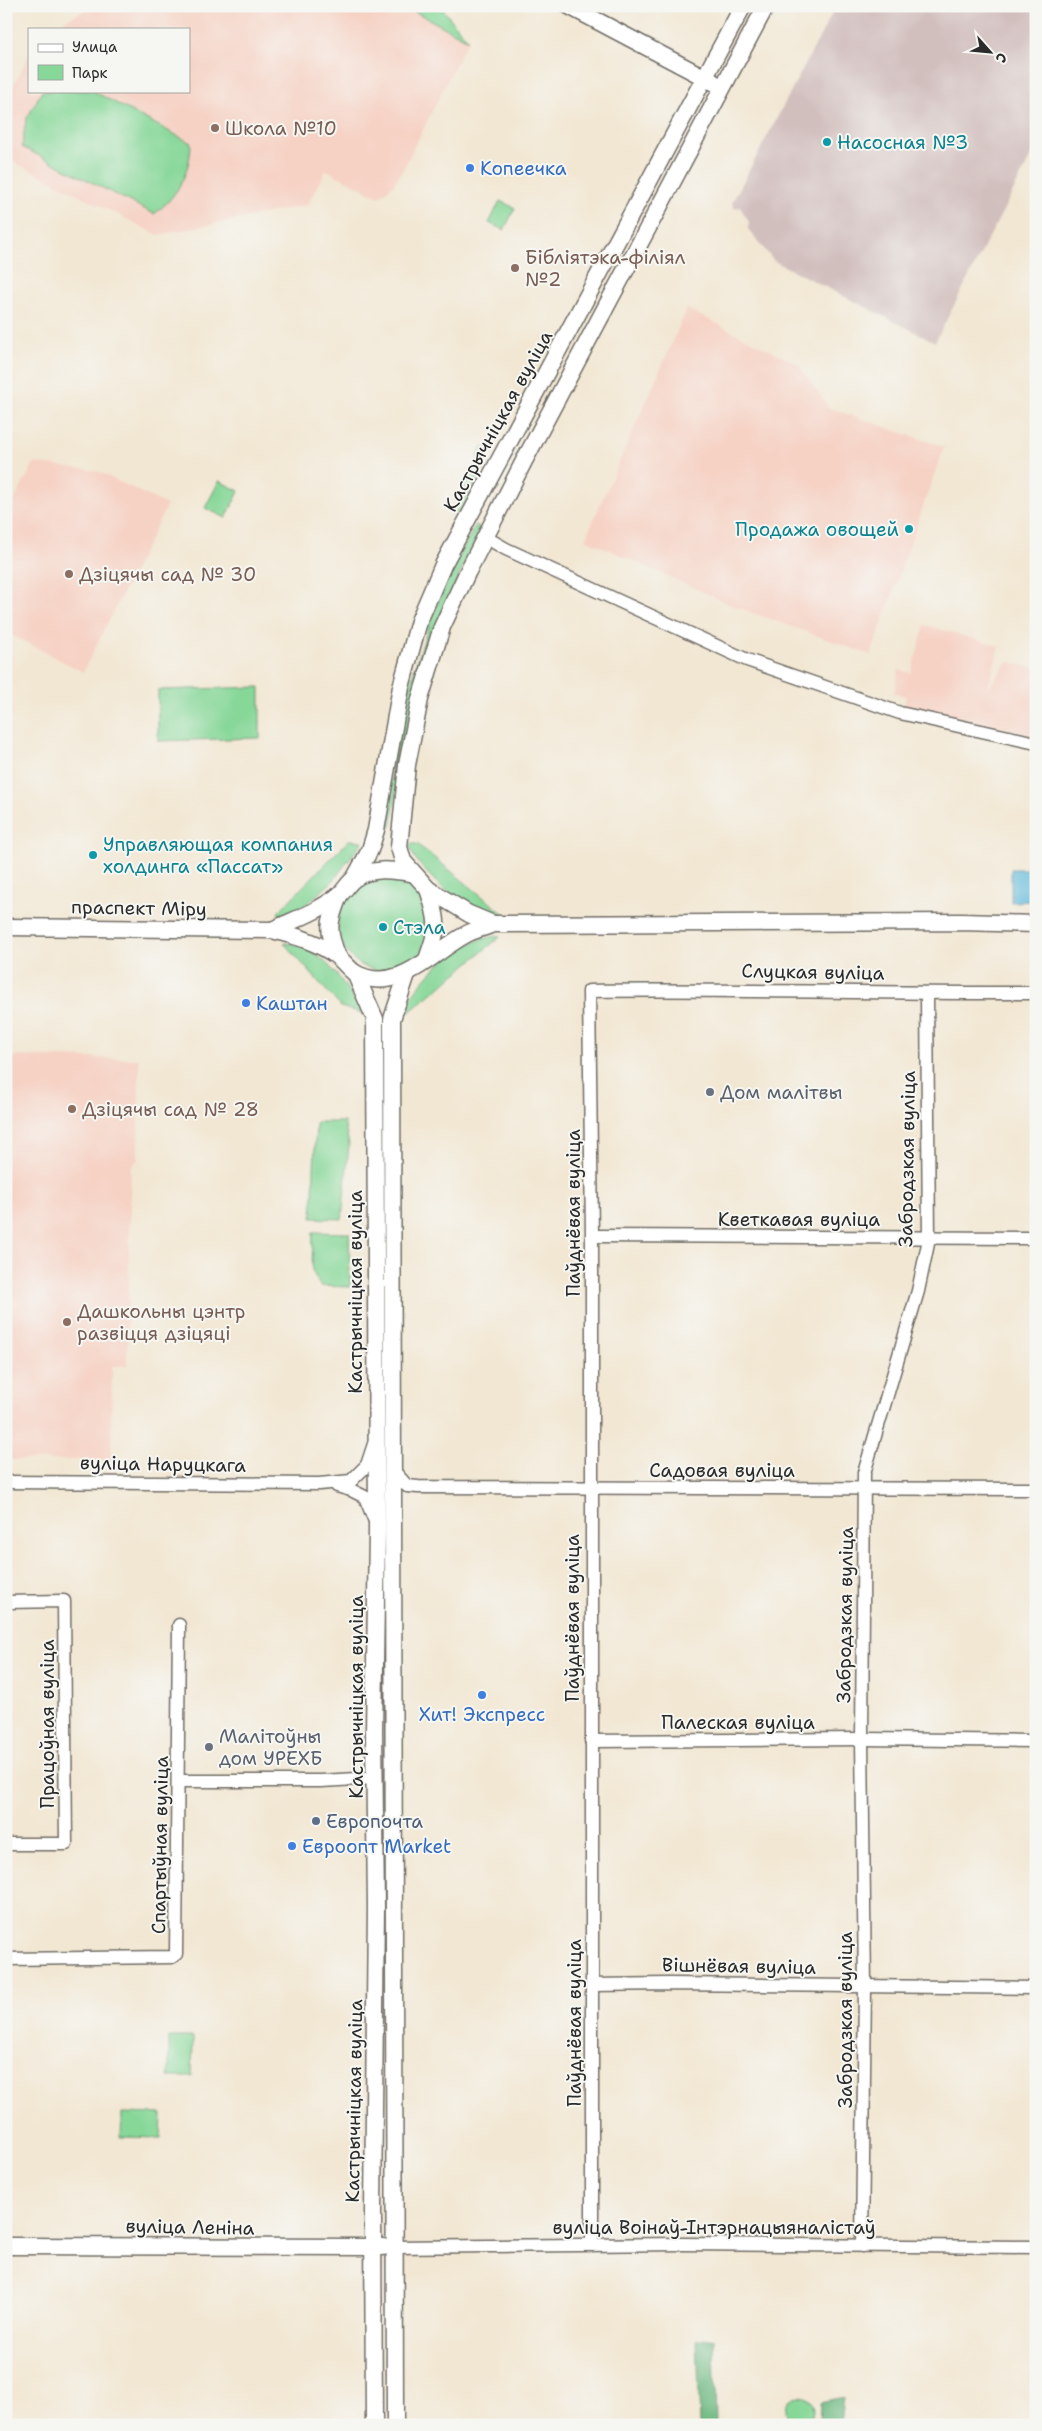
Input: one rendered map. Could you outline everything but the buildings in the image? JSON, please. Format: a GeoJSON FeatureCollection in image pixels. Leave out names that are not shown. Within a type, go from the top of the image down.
{"type":"FeatureCollection","features":[{"type":"Feature","properties":{"kind":"main road"},"geometry":{"type":"LineString","coordinates":[[569,6],[723,86]]}},
{"type":"Feature","properties":{"kind":"main road","name":"Кастрычніцкая вуліца"},"geometry":{"type":"LineString","coordinates":[[354,879],[370,850],[376,830],[401,687],[419,621],[443,566],[743,6]]}},
{"type":"Feature","properties":{"kind":"main road","name":"Кастрычніцкая вуліца"},"geometry":{"type":"LineString","coordinates":[[411,873],[403,861],[399,847],[406,765],[420,699],[442,627],[485,537],[766,6]]}},
{"type":"Feature","properties":{"kind":"main road"},"geometry":{"type":"LineString","coordinates":[[272,930],[306,916],[339,896],[354,879],[372,872],[385,870],[411,873],[428,889],[469,914],[494,924]]}},
{"type":"Feature","properties":{"kind":"main road"},"geometry":{"type":"LineString","coordinates":[[427,959],[435,936],[438,918],[428,889]]}},
{"type":"Feature","properties":{"kind":"main road"},"geometry":{"type":"LineString","coordinates":[[338,957],[330,938],[329,920],[339,896]]}},
{"type":"Feature","properties":{"kind":"main road"},"geometry":{"type":"LineString","coordinates":[[272,930],[308,939],[338,957],[355,973],[371,978],[388,979],[407,974],[466,934],[494,924],[969,922],[1036,924]]}},
{"type":"Feature","properties":{"kind":"main road","name":"праспект Міру"},"geometry":{"type":"LineString","coordinates":[[6,927],[272,930]]}},
{"type":"Feature","properties":{"kind":"main road","name":"Кастрычніцкая вуліца"},"geometry":{"type":"LineString","coordinates":[[355,973],[375,1018],[375,1440],[377,1531],[373,2247],[374,2425]]}},
{"type":"Feature","properties":{"kind":"main road","name":"Кастрычніцкая вуліца"},"geometry":{"type":"LineString","coordinates":[[395,2425],[393,2247],[392,1019],[407,974]]}},
{"type":"Feature","properties":{"kind":"main road","name":"вуліца Леніна"},"geometry":{"type":"LineString","coordinates":[[6,2246],[393,2247]]}},
{"type":"Feature","properties":{"kind":"street"},"geometry":{"type":"LineString","coordinates":[[485,537],[506,549],[747,660],[900,713],[1036,743]]}},
{"type":"Feature","properties":{"kind":"street","name":"Слуцкая вуліца"},"geometry":{"type":"LineString","coordinates":[[590,991],[734,989],[927,994],[1036,993]]}},
{"type":"Feature","properties":{"kind":"street","name":"Паўднёвая вуліца"},"geometry":{"type":"LineString","coordinates":[[590,991],[592,1236],[592,2245]]}},
{"type":"Feature","properties":{"kind":"street","name":"Забродзкая вуліца"},"geometry":{"type":"LineString","coordinates":[[862,2246],[865,1987],[862,1739],[864,1473],[918,1291],[928,1239],[927,994]]}},
{"type":"Feature","properties":{"kind":"street","name":"Кветкавая вуліца"},"geometry":{"type":"LineString","coordinates":[[592,1236],[1036,1238]]}},
{"type":"Feature","properties":{"kind":"street"},"geometry":{"type":"LineString","coordinates":[[319,1484],[351,1481],[367,1465],[375,1440]]}},
{"type":"Feature","properties":{"kind":"street"},"geometry":{"type":"LineString","coordinates":[[392,1468],[407,1486],[392,1506]]}},
{"type":"Feature","properties":{"kind":"street","name":"вуліца Наруцкага"},"geometry":{"type":"LineString","coordinates":[[6,1482],[319,1484]]}},
{"type":"Feature","properties":{"kind":"street"},"geometry":{"type":"LineString","coordinates":[[319,1484],[351,1490],[365,1497],[371,1508],[377,1531]]}},
{"type":"Feature","properties":{"kind":"street","name":"Садовая вуліца"},"geometry":{"type":"LineString","coordinates":[[407,1486],[1036,1489]]}},
{"type":"Feature","properties":{"kind":"street","name":"Працоўная вуліца"},"geometry":{"type":"LineString","coordinates":[[6,1602],[64,1601],[66,1835],[66,1844],[6,1844]]}},
{"type":"Feature","properties":{"kind":"street","name":"Спартыўная вуліца"},"geometry":{"type":"LineString","coordinates":[[6,1959],[172,1957],[176,1954],[180,1782],[179,1625]]}},
{"type":"Feature","properties":{"kind":"street","name":"Палеская вуліца"},"geometry":{"type":"LineString","coordinates":[[591,1741],[862,1739],[1036,1742]]}},
{"type":"Feature","properties":{"kind":"street"},"geometry":{"type":"LineString","coordinates":[[180,1782],[321,1781],[375,1778]]}},
{"type":"Feature","properties":{"kind":"street","name":"Вішнёвая вуліца"},"geometry":{"type":"LineString","coordinates":[[592,1986],[668,1984],[1036,1988]]}},
{"type":"Feature","properties":{"kind":"street","name":"вуліца Воінаў-Інтэрнацыяналістаў"},"geometry":{"type":"LineString","coordinates":[[393,2247],[592,2245],[1036,2247]]}},
{"type":"Feature","properties":{"kind":"shaded area","name":"Школа №10"},"geometry":{"type":"Polygon","coordinates":[[[96,6],[404,6],[468,40],[401,173],[393,185],[379,197],[326,170],[307,205],[158,235],[6,158],[6,99],[28,58],[28,92],[190,92],[190,28],[54,28],[69,18],[96,6]]]}},
{"type":"Feature","properties":{"kind":"shaded area"},"geometry":{"type":"Polygon","coordinates":[[[836,6],[1036,6],[1036,147],[935,342],[774,261],[748,229],[749,222],[740,207],[734,208],[732,203],[836,6]]]}},
{"type":"Feature","properties":{"kind":"shaded area"},"geometry":{"type":"Polygon","coordinates":[[[687,309],[798,364],[829,408],[944,447],[871,655],[736,607],[585,539],[687,309]]]}},
{"type":"Feature","properties":{"kind":"shaded area","name":"Дзіцячы сад № 30"},"geometry":{"type":"Polygon","coordinates":[[[34,463],[97,471],[167,505],[83,672],[6,632],[6,516],[34,463]]]}},
{"type":"Feature","properties":{"kind":"shaded area"},"geometry":{"type":"Polygon","coordinates":[[[925,625],[999,646],[988,688],[1008,662],[1036,668],[1036,736],[904,705],[906,696],[894,693],[899,670],[911,673],[925,625]]]}},
{"type":"Feature","properties":{"kind":"shaded area"},"geometry":{"type":"Polygon","coordinates":[[[6,1056],[139,1059],[138,1159],[131,1167],[127,1366],[112,1366],[111,1460],[6,1460],[6,1056]]]}},
{"type":"Feature","properties":{"kind":"green space"},"geometry":{"type":"Polygon","coordinates":[[[404,6],[440,6],[468,40],[404,6]]]}},
{"type":"Feature","properties":{"kind":"green space"},"geometry":{"type":"Polygon","coordinates":[[[41,92],[95,92],[191,143],[185,174],[170,200],[154,214],[22,147],[26,120],[41,92]]]}},
{"type":"Feature","properties":{"kind":"green space"},"geometry":{"type":"Polygon","coordinates":[[[500,201],[515,208],[504,230],[489,223],[500,201]]]}},
{"type":"Feature","properties":{"kind":"green space"},"geometry":{"type":"Polygon","coordinates":[[[487,447],[482,472],[462,510],[457,513],[453,512],[474,470],[481,449],[487,447]]]}},
{"type":"Feature","properties":{"kind":"green space"},"geometry":{"type":"Polygon","coordinates":[[[219,481],[239,491],[226,518],[205,508],[219,481]]]}},
{"type":"Feature","properties":{"kind":"green space"},"geometry":{"type":"Polygon","coordinates":[[[476,525],[481,528],[444,608],[404,741],[391,827],[385,827],[397,737],[406,698],[440,597],[476,525]]]}},
{"type":"Feature","properties":{"kind":"green space"},"geometry":{"type":"Polygon","coordinates":[[[260,687],[260,738],[158,741],[158,690],[260,687]]]}},
{"type":"Feature","properties":{"kind":"green space"},"geometry":{"type":"Polygon","coordinates":[[[349,840],[363,841],[332,882],[294,915],[278,916],[279,911],[349,840]]]}},
{"type":"Feature","properties":{"kind":"green space"},"geometry":{"type":"Polygon","coordinates":[[[409,844],[417,844],[503,913],[504,918],[470,906],[454,897],[422,867],[411,851],[409,844]]]}},
{"type":"Feature","properties":{"kind":"green space"},"geometry":{"type":"Polygon","coordinates":[[[384,879],[401,883],[416,893],[426,908],[430,925],[426,942],[416,957],[401,967],[384,971],[367,967],[352,957],[342,942],[338,925],[342,908],[352,893],[367,883],[384,879]]]}},
{"type":"Feature","properties":{"kind":"green space"},"geometry":{"type":"Polygon","coordinates":[[[497,936],[500,937],[408,1013],[401,1014],[418,987],[440,963],[467,945],[497,936]]]}},
{"type":"Feature","properties":{"kind":"green space"},"geometry":{"type":"Polygon","coordinates":[[[284,943],[298,945],[310,950],[321,958],[340,979],[364,1014],[341,1007],[284,943]]]}},
{"type":"Feature","properties":{"kind":"green space"},"geometry":{"type":"Polygon","coordinates":[[[316,1122],[344,1122],[349,1144],[342,1219],[312,1218],[316,1122]]]}},
{"type":"Feature","properties":{"kind":"green space"},"geometry":{"type":"Polygon","coordinates":[[[313,1232],[349,1233],[350,1287],[320,1286],[312,1270],[313,1232]]]}},
{"type":"Feature","properties":{"kind":"green space"},"geometry":{"type":"Polygon","coordinates":[[[169,2037],[193,2037],[192,2077],[169,2077],[169,2037]]]}},
{"type":"Feature","properties":{"kind":"green space"},"geometry":{"type":"Polygon","coordinates":[[[122,2113],[162,2114],[161,2138],[121,2137],[122,2113]]]}},
{"type":"Feature","properties":{"kind":"green space"},"geometry":{"type":"Polygon","coordinates":[[[697,2339],[714,2339],[716,2425],[700,2425],[697,2339]]]}},
{"type":"Feature","properties":{"kind":"green space"},"geometry":{"type":"Polygon","coordinates":[[[800,2396],[810,2400],[814,2410],[810,2420],[800,2424],[790,2420],[786,2410],[790,2400],[800,2396]]]}},
{"type":"Feature","properties":{"kind":"green space"},"geometry":{"type":"Polygon","coordinates":[[[844,2397],[841,2425],[819,2425],[820,2402],[844,2397]]]}},
{"type":"Feature","properties":{"kind":"water"},"geometry":{"type":"Polygon","coordinates":[[[1011,869],[1036,869],[1036,901],[1011,902],[1011,869]]]}},
{"type":"Feature","properties":{"kind":"place","name":"Школа №10"},"geometry":{"type":"Point","coordinates":[215,128]}},
{"type":"Feature","properties":{"kind":"place","name":"Насосная №3"},"geometry":{"type":"Point","coordinates":[827,142]}},
{"type":"Feature","properties":{"kind":"place","name":"Копеечка"},"geometry":{"type":"Point","coordinates":[470,168]}},
{"type":"Feature","properties":{"kind":"place","name":"Бібліятэка-філіял №2"},"geometry":{"type":"Point","coordinates":[515,268]}},
{"type":"Feature","properties":{"kind":"place","name":"Продажа овощей"},"geometry":{"type":"Point","coordinates":[909,529]}},
{"type":"Feature","properties":{"kind":"place","name":"Дзіцячы сад № 30"},"geometry":{"type":"Point","coordinates":[69,574]}},
{"type":"Feature","properties":{"kind":"place","name":"Управляющая компания холдинга «Пассат»"},"geometry":{"type":"Point","coordinates":[93,855]}},
{"type":"Feature","properties":{"kind":"place","name":"Стэла"},"geometry":{"type":"Point","coordinates":[383,927]}},
{"type":"Feature","properties":{"kind":"place","name":"Каштан"},"geometry":{"type":"Point","coordinates":[246,1003]}},
{"type":"Feature","properties":{"kind":"place","name":"Дом малітвы"},"geometry":{"type":"Point","coordinates":[710,1092]}},
{"type":"Feature","properties":{"kind":"place","name":"Дзіцячы сад № 28"},"geometry":{"type":"Point","coordinates":[72,1109]}},
{"type":"Feature","properties":{"kind":"place","name":"Дашкольны цэнтр развіцця дзіцяці"},"geometry":{"type":"Point","coordinates":[67,1322]}},
{"type":"Feature","properties":{"kind":"place","name":"Хит! Экспресс"},"geometry":{"type":"Point","coordinates":[482,1695]}},
{"type":"Feature","properties":{"kind":"place","name":"Малітоўны дом УРЕХБ"},"geometry":{"type":"Point","coordinates":[209,1747]}},
{"type":"Feature","properties":{"kind":"place","name":"Европочта"},"geometry":{"type":"Point","coordinates":[316,1821]}},
{"type":"Feature","properties":{"kind":"place","name":"Евроопт Market"},"geometry":{"type":"Point","coordinates":[292,1846]}}]}
